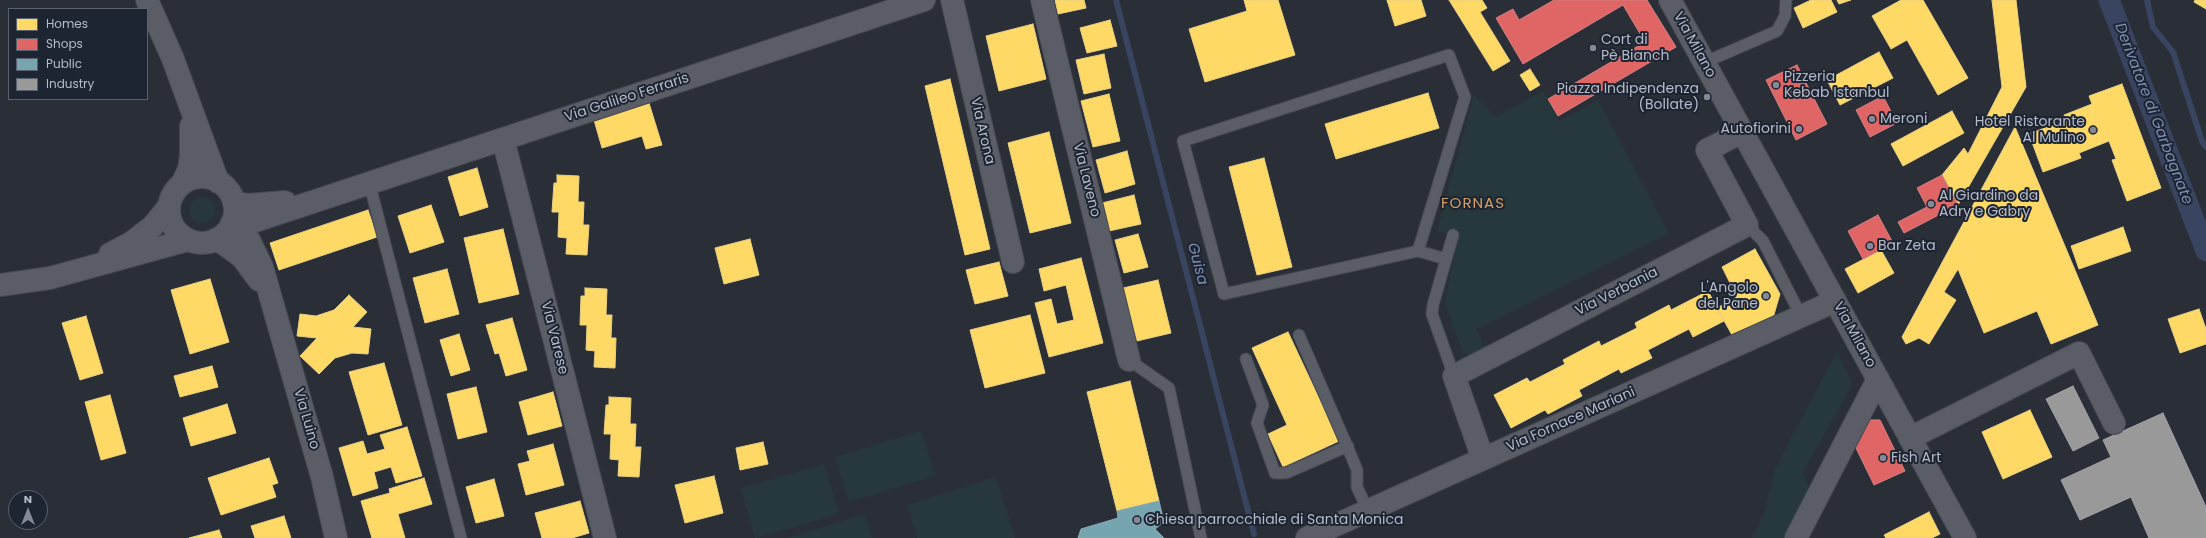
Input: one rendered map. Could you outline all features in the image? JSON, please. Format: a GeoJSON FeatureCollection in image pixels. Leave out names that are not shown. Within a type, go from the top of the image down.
{"type":"FeatureCollection","features":[{"type":"Feature","properties":{"kind":"street"},"geometry":{"type":"LineString","coordinates":[[147,0],[173,59],[189,107],[218,182]]}},
{"type":"Feature","properties":{"kind":"street","name":"Via Galileo Ferraris"},"geometry":{"type":"LineString","coordinates":[[228,223],[249,223],[924,0]]}},
{"type":"Feature","properties":{"kind":"street","name":"Via Arona"},"geometry":{"type":"LineString","coordinates":[[952,0],[1013,262]]}},
{"type":"Feature","properties":{"kind":"street","name":"Via Laveno"},"geometry":{"type":"LineString","coordinates":[[1042,0],[1129,360]]}},
{"type":"Feature","properties":{"kind":"street","name":"Via Milano"},"geometry":{"type":"LineString","coordinates":[[1670,0],[1707,61],[1742,132],[1965,538]]}},
{"type":"Feature","properties":{"kind":"street","name":"Via Milano"},"geometry":{"type":"LineString","coordinates":[[1684,0],[1707,61]]}},
{"type":"Feature","properties":{"kind":"street"},"geometry":{"type":"LineString","coordinates":[[182,184],[189,180],[204,177],[218,182],[231,194],[228,223],[203,243],[188,240],[180,235],[173,227],[169,217],[171,198],[182,184],[189,169],[192,134],[189,107]]}},
{"type":"Feature","properties":{"kind":"street"},"geometry":{"type":"LineString","coordinates":[[1742,132],[1707,150],[1747,225]]}},
{"type":"Feature","properties":{"kind":"street","name":"Via Varese"},"geometry":{"type":"LineString","coordinates":[[503,138],[605,538]]}},
{"type":"Feature","properties":{"kind":"street"},"geometry":{"type":"LineString","coordinates":[[88,266],[136,239],[153,226],[169,206]]}},
{"type":"Feature","properties":{"kind":"street","name":"Via Luino"},"geometry":{"type":"LineString","coordinates":[[228,223],[242,257],[249,264],[270,302],[311,434],[336,538]]}},
{"type":"Feature","properties":{"kind":"street","name":"Via Verbania"},"geometry":{"type":"LineString","coordinates":[[1454,376],[1747,225]]}},
{"type":"Feature","properties":{"kind":"street"},"geometry":{"type":"LineString","coordinates":[[0,285],[50,278],[88,266],[188,240]]}},
{"type":"Feature","properties":{"kind":"street","name":"Via Fornace Mariani"},"geometry":{"type":"LineString","coordinates":[[1307,538],[1483,460],[1835,300]]}},
{"type":"Feature","properties":{"kind":"street"},"geometry":{"type":"LineString","coordinates":[[1910,438],[2079,352],[2114,423]]}},
{"type":"Feature","properties":{"kind":"street"},"geometry":{"type":"LineString","coordinates":[[1454,376],[1483,460]]}},
{"type":"Feature","properties":{"kind":"street"},"geometry":{"type":"LineString","coordinates":[[1796,538],[1878,379]]}},
{"type":"Feature","properties":{"kind":"lane"},"geometry":{"type":"LineString","coordinates":[[1707,61],[1777,31],[1785,16],[1786,0]]}},
{"type":"Feature","properties":{"kind":"lane"},"geometry":{"type":"LineString","coordinates":[[1418,250],[1464,97],[1449,55],[1183,140],[1224,294],[1418,250],[1446,259]]}},
{"type":"Feature","properties":{"kind":"lane"},"geometry":{"type":"LineString","coordinates":[[370,182],[461,538]]}},
{"type":"Feature","properties":{"kind":"lane"},"geometry":{"type":"LineString","coordinates":[[1747,225],[1763,242],[1797,308]]}},
{"type":"Feature","properties":{"kind":"lane"},"geometry":{"type":"LineString","coordinates":[[1453,235],[1432,314],[1454,376]]}},
{"type":"Feature","properties":{"kind":"lane"},"geometry":{"type":"LineString","coordinates":[[1299,335],[1348,446],[1357,470],[1357,487],[1368,511]]}},
{"type":"Feature","properties":{"kind":"lane"},"geometry":{"type":"LineString","coordinates":[[1246,359],[1262,405],[1257,423],[1276,473],[1286,473],[1348,446]]}},
{"type":"Feature","properties":{"kind":"lane"},"geometry":{"type":"LineString","coordinates":[[1129,360],[1169,388],[1201,538]]}},
{"type":"Feature","properties":{"kind":"shaded area"},"geometry":{"type":"Polygon","coordinates":[[[1543,91],[1559,121],[1598,100],[1669,233],[1476,329],[1484,347],[1474,353],[1463,354],[1445,303],[1458,236],[1437,231],[1474,95],[1495,117],[1543,91]]]}},
{"type":"Feature","properties":{"kind":"shaded area"},"geometry":{"type":"Polygon","coordinates":[[[202,197],[211,201],[215,210],[211,219],[202,223],[193,219],[189,210],[193,201],[202,197]]]}},
{"type":"Feature","properties":{"kind":"shaded area"},"geometry":{"type":"Polygon","coordinates":[[[1837,351],[1853,384],[1803,472],[1810,493],[1784,538],[1752,538],[1764,514],[1775,469],[1837,351]]]}},
{"type":"Feature","properties":{"kind":"shaded area"},"geometry":{"type":"Polygon","coordinates":[[[921,431],[935,476],[849,502],[835,457],[921,431]]]}},
{"type":"Feature","properties":{"kind":"shaded area"},"geometry":{"type":"Polygon","coordinates":[[[824,464],[839,514],[755,538],[741,488],[824,464]]]}},
{"type":"Feature","properties":{"kind":"shaded area"},"geometry":{"type":"Polygon","coordinates":[[[996,477],[1015,538],[917,538],[907,505],[996,477]]]}},
{"type":"Feature","properties":{"kind":"shaded area"},"geometry":{"type":"Polygon","coordinates":[[[865,514],[872,538],[787,538],[865,514]]]}},
{"type":"Feature","properties":{"kind":"building: Homes"},"geometry":{"type":"Polygon","coordinates":[[[1055,0],[1084,0],[1086,8],[1058,14],[1055,0]]]}},
{"type":"Feature","properties":{"kind":"building: Homes"},"geometry":{"type":"Polygon","coordinates":[[[1244,0],[1278,0],[1295,55],[1205,82],[1189,29],[1247,11],[1244,0]]]}},
{"type":"Feature","properties":{"kind":"building: Homes"},"geometry":{"type":"Polygon","coordinates":[[[1387,0],[1421,0],[1426,16],[1395,26],[1387,0]]]}},
{"type":"Feature","properties":{"kind":"building: Homes"},"geometry":{"type":"Polygon","coordinates":[[[1449,0],[1482,0],[1487,8],[1480,12],[1510,61],[1493,71],[1449,0]]]}},
{"type":"Feature","properties":{"kind":"building: Homes"},"geometry":{"type":"Polygon","coordinates":[[[1811,0],[1831,0],[1837,12],[1803,28],[1794,8],[1811,0]]]}},
{"type":"Feature","properties":{"kind":"building: Homes"},"geometry":{"type":"Polygon","coordinates":[[[1837,0],[1851,0],[1839,4],[1837,0]]]}},
{"type":"Feature","properties":{"kind":"building: Homes"},"geometry":{"type":"Polygon","coordinates":[[[1901,0],[1923,0],[1968,78],[1938,95],[1907,40],[1891,49],[1872,16],[1901,0]]]}},
{"type":"Feature","properties":{"kind":"building: Homes"},"geometry":{"type":"Polygon","coordinates":[[[1992,0],[2016,0],[2026,87],[1958,205],[1942,175],[1964,148],[1968,154],[2002,87],[1992,0]]]}},
{"type":"Feature","properties":{"kind":"building: Homes"},"geometry":{"type":"Polygon","coordinates":[[[2195,0],[2206,0],[2206,9],[2194,2],[2195,0]]]}},
{"type":"Feature","properties":{"kind":"building: Homes"},"geometry":{"type":"Polygon","coordinates":[[[1110,20],[1117,46],[1087,53],[1080,28],[1110,20]]]}},
{"type":"Feature","properties":{"kind":"building: Homes"},"geometry":{"type":"Polygon","coordinates":[[[1033,24],[1046,79],[999,91],[986,36],[1033,24]]]}},
{"type":"Feature","properties":{"kind":"building: Homes"},"geometry":{"type":"Polygon","coordinates":[[[1879,52],[1893,78],[1840,105],[1827,80],[1879,52]]]}},
{"type":"Feature","properties":{"kind":"building: Homes"},"geometry":{"type":"Polygon","coordinates":[[[1104,54],[1111,88],[1084,94],[1076,60],[1104,54]]]}},
{"type":"Feature","properties":{"kind":"building: Homes"},"geometry":{"type":"Polygon","coordinates":[[[1530,69],[1540,85],[1530,91],[1520,75],[1530,69]]]}},
{"type":"Feature","properties":{"kind":"building: Homes"},"geometry":{"type":"Polygon","coordinates":[[[950,79],[990,249],[965,255],[925,86],[950,79]]]}},
{"type":"Feature","properties":{"kind":"building: Homes"},"geometry":{"type":"Polygon","coordinates":[[[2122,84],[2161,188],[2127,201],[2112,160],[2116,159],[2109,141],[2079,153],[2081,158],[2043,172],[2029,134],[2066,120],[2064,115],[2092,104],[2089,96],[2122,84]]]}},
{"type":"Feature","properties":{"kind":"building: Homes"},"geometry":{"type":"Polygon","coordinates":[[[1428,93],[1439,128],[1336,159],[1325,124],[1428,93]]]}},
{"type":"Feature","properties":{"kind":"building: Homes"},"geometry":{"type":"Polygon","coordinates":[[[1109,94],[1120,141],[1093,147],[1081,101],[1109,94]]]}},
{"type":"Feature","properties":{"kind":"building: Homes"},"geometry":{"type":"Polygon","coordinates":[[[649,103],[662,145],[646,149],[642,136],[602,148],[594,120],[649,103]]]}},
{"type":"Feature","properties":{"kind":"building: Homes"},"geometry":{"type":"Polygon","coordinates":[[[1952,111],[1964,133],[1903,166],[1891,144],[1952,111]]]}},
{"type":"Feature","properties":{"kind":"building: Homes"},"geometry":{"type":"Polygon","coordinates":[[[2015,127],[2098,325],[2051,344],[2037,311],[1984,333],[1958,269],[1944,292],[1956,300],[1929,344],[1919,338],[1906,344],[1902,337],[2015,127]]]}},
{"type":"Feature","properties":{"kind":"building: Homes"},"geometry":{"type":"Polygon","coordinates":[[[1049,132],[1071,223],[1030,233],[1008,143],[1049,132]]]}},
{"type":"Feature","properties":{"kind":"building: Homes"},"geometry":{"type":"Polygon","coordinates":[[[1127,151],[1135,184],[1105,193],[1096,160],[1127,151]]]}},
{"type":"Feature","properties":{"kind":"building: Homes"},"geometry":{"type":"Polygon","coordinates":[[[1264,158],[1292,267],[1257,275],[1229,167],[1264,158]]]}},
{"type":"Feature","properties":{"kind":"building: Homes"},"geometry":{"type":"Polygon","coordinates":[[[477,168],[488,207],[460,216],[448,177],[477,168]]]}},
{"type":"Feature","properties":{"kind":"building: Homes"},"geometry":{"type":"Polygon","coordinates":[[[557,175],[579,176],[578,202],[584,202],[583,225],[589,225],[587,255],[566,254],[567,238],[558,237],[559,212],[552,212],[554,183],[557,183],[557,175]]]}},
{"type":"Feature","properties":{"kind":"building: Homes"},"geometry":{"type":"Polygon","coordinates":[[[1134,195],[1141,224],[1109,231],[1102,203],[1134,195]]]}},
{"type":"Feature","properties":{"kind":"building: Homes"},"geometry":{"type":"Polygon","coordinates":[[[431,205],[444,242],[410,253],[398,216],[431,205]]]}},
{"type":"Feature","properties":{"kind":"building: Homes"},"geometry":{"type":"Polygon","coordinates":[[[368,210],[377,237],[279,270],[270,243],[368,210]]]}},
{"type":"Feature","properties":{"kind":"building: Homes"},"geometry":{"type":"Polygon","coordinates":[[[2123,227],[2131,251],[2079,269],[2071,246],[2123,227]]]}},
{"type":"Feature","properties":{"kind":"building: Homes"},"geometry":{"type":"Polygon","coordinates":[[[503,229],[519,294],[479,303],[464,238],[503,229]]]}},
{"type":"Feature","properties":{"kind":"building: Homes"},"geometry":{"type":"Polygon","coordinates":[[[1138,234],[1148,267],[1124,273],[1115,240],[1138,234]]]}},
{"type":"Feature","properties":{"kind":"building: Homes"},"geometry":{"type":"Polygon","coordinates":[[[750,239],[759,275],[724,284],[715,248],[750,239]]]}},
{"type":"Feature","properties":{"kind":"building: Homes"},"geometry":{"type":"Polygon","coordinates":[[[1755,249],[1780,294],[1773,318],[1732,335],[1717,308],[1737,297],[1722,267],[1755,249]]]}},
{"type":"Feature","properties":{"kind":"building: Homes"},"geometry":{"type":"Polygon","coordinates":[[[1881,250],[1894,273],[1858,293],[1845,269],[1881,250]]]}},
{"type":"Feature","properties":{"kind":"building: Homes"},"geometry":{"type":"Polygon","coordinates":[[[1081,258],[1103,343],[1049,357],[1035,303],[1051,299],[1057,324],[1074,320],[1066,285],[1044,291],[1039,269],[1081,258]]]}},
{"type":"Feature","properties":{"kind":"building: Homes"},"geometry":{"type":"Polygon","coordinates":[[[999,262],[1008,296],[975,304],[966,270],[999,262]]]}},
{"type":"Feature","properties":{"kind":"building: Homes"},"geometry":{"type":"Polygon","coordinates":[[[447,269],[459,314],[425,323],[413,278],[447,269]]]}},
{"type":"Feature","properties":{"kind":"building: Homes"},"geometry":{"type":"Polygon","coordinates":[[[210,279],[229,342],[190,354],[171,290],[210,279]]]}},
{"type":"Feature","properties":{"kind":"building: Homes"},"geometry":{"type":"Polygon","coordinates":[[[1158,280],[1171,333],[1137,341],[1123,288],[1158,280]]]}},
{"type":"Feature","properties":{"kind":"building: Homes"},"geometry":{"type":"Polygon","coordinates":[[[585,288],[607,289],[606,315],[612,315],[611,338],[616,338],[615,368],[594,367],[595,351],[586,350],[587,325],[580,325],[581,296],[585,296],[585,288]]]}},
{"type":"Feature","properties":{"kind":"building: Homes"},"geometry":{"type":"Polygon","coordinates":[[[1708,291],[1724,321],[1693,337],[1689,329],[1648,350],[1652,358],[1621,373],[1619,369],[1579,390],[1582,396],[1548,414],[1545,410],[1511,428],[1494,395],[1527,378],[1530,382],[1565,364],[1563,360],[1599,341],[1601,346],[1637,328],[1635,323],[1669,305],[1671,310],[1708,291]]]}},
{"type":"Feature","properties":{"kind":"building: Homes"},"geometry":{"type":"Polygon","coordinates":[[[349,295],[367,312],[353,327],[371,329],[368,354],[352,353],[335,358],[319,374],[300,356],[317,338],[297,336],[300,314],[316,316],[334,310],[349,295]]]}},
{"type":"Feature","properties":{"kind":"building: Homes"},"geometry":{"type":"Polygon","coordinates":[[[2199,309],[2206,329],[2206,344],[2180,353],[2168,319],[2199,309]]]}},
{"type":"Feature","properties":{"kind":"building: Homes"},"geometry":{"type":"Polygon","coordinates":[[[1030,315],[1045,373],[985,388],[970,330],[1030,315]]]}},
{"type":"Feature","properties":{"kind":"building: Homes"},"geometry":{"type":"Polygon","coordinates":[[[86,316],[103,373],[80,380],[62,323],[86,316]]]}},
{"type":"Feature","properties":{"kind":"building: Homes"},"geometry":{"type":"Polygon","coordinates":[[[512,318],[527,370],[506,376],[499,353],[495,354],[486,325],[512,318]]]}},
{"type":"Feature","properties":{"kind":"building: Homes"},"geometry":{"type":"Polygon","coordinates":[[[1288,332],[1339,441],[1283,467],[1268,434],[1287,425],[1252,348],[1288,332]]]}},
{"type":"Feature","properties":{"kind":"building: Homes"},"geometry":{"type":"Polygon","coordinates":[[[459,334],[470,370],[451,376],[440,340],[459,334]]]}},
{"type":"Feature","properties":{"kind":"building: Homes"},"geometry":{"type":"Polygon","coordinates":[[[384,363],[402,425],[368,435],[349,372],[384,363]]]}},
{"type":"Feature","properties":{"kind":"building: Homes"},"geometry":{"type":"Polygon","coordinates":[[[212,366],[218,387],[180,397],[174,376],[212,366]]]}},
{"type":"Feature","properties":{"kind":"building: Homes"},"geometry":{"type":"Polygon","coordinates":[[[1130,381],[1159,501],[1117,511],[1087,392],[1130,381]]]}},
{"type":"Feature","properties":{"kind":"building: Homes"},"geometry":{"type":"Polygon","coordinates":[[[476,387],[487,432],[458,439],[447,394],[476,387]]]}},
{"type":"Feature","properties":{"kind":"building: Homes"},"geometry":{"type":"Polygon","coordinates":[[[553,392],[562,426],[528,435],[519,402],[553,392]]]}},
{"type":"Feature","properties":{"kind":"building: Homes"},"geometry":{"type":"Polygon","coordinates":[[[110,395],[126,453],[101,460],[85,402],[110,395]]]}},
{"type":"Feature","properties":{"kind":"building: Homes"},"geometry":{"type":"Polygon","coordinates":[[[609,397],[631,398],[630,424],[636,424],[635,447],[641,447],[639,477],[618,476],[619,460],[610,459],[611,434],[604,434],[606,405],[609,405],[609,397]]]}},
{"type":"Feature","properties":{"kind":"building: Homes"},"geometry":{"type":"Polygon","coordinates":[[[227,404],[236,433],[191,446],[183,418],[227,404]]]}},
{"type":"Feature","properties":{"kind":"building: Homes"},"geometry":{"type":"Polygon","coordinates":[[[2030,410],[2052,457],[2003,479],[1982,432],[2030,410]]]}},
{"type":"Feature","properties":{"kind":"building: Homes"},"geometry":{"type":"Polygon","coordinates":[[[407,427],[422,476],[396,483],[391,467],[374,472],[378,488],[353,496],[339,448],[363,441],[367,454],[385,449],[380,435],[407,427]]]}},
{"type":"Feature","properties":{"kind":"building: Homes"},"geometry":{"type":"Polygon","coordinates":[[[763,442],[768,464],[740,470],[736,448],[763,442]]]}},
{"type":"Feature","properties":{"kind":"building: Homes"},"geometry":{"type":"Polygon","coordinates":[[[553,444],[564,485],[526,495],[518,464],[530,461],[527,451],[553,444]]]}},
{"type":"Feature","properties":{"kind":"building: Homes"},"geometry":{"type":"Polygon","coordinates":[[[269,458],[278,483],[272,485],[276,497],[221,515],[208,478],[269,458]]]}},
{"type":"Feature","properties":{"kind":"building: Homes"},"geometry":{"type":"Polygon","coordinates":[[[714,476],[723,513],[685,523],[675,485],[714,476]]]}},
{"type":"Feature","properties":{"kind":"building: Homes"},"geometry":{"type":"Polygon","coordinates":[[[424,478],[432,504],[398,514],[405,538],[372,538],[361,501],[390,493],[389,489],[424,478]]]}},
{"type":"Feature","properties":{"kind":"building: Homes"},"geometry":{"type":"Polygon","coordinates":[[[494,479],[504,516],[476,523],[466,487],[494,479]]]}},
{"type":"Feature","properties":{"kind":"building: Homes"},"geometry":{"type":"Polygon","coordinates":[[[580,501],[589,533],[572,538],[542,538],[535,513],[580,501]]]}},
{"type":"Feature","properties":{"kind":"building: Homes"},"geometry":{"type":"Polygon","coordinates":[[[1929,512],[1940,534],[1932,538],[1886,538],[1884,535],[1929,512]]]}},
{"type":"Feature","properties":{"kind":"building: Homes"},"geometry":{"type":"Polygon","coordinates":[[[284,516],[291,538],[255,538],[251,526],[284,516]]]}},
{"type":"Feature","properties":{"kind":"building: Homes"},"geometry":{"type":"Polygon","coordinates":[[[219,530],[222,538],[189,538],[219,530]]]}},
{"type":"Feature","properties":{"kind":"building: Shops"},"geometry":{"type":"Polygon","coordinates":[[[1554,0],[1647,0],[1676,47],[1558,116],[1548,99],[1645,42],[1623,5],[1523,64],[1496,18],[1513,9],[1519,20],[1554,0]]]}},
{"type":"Feature","properties":{"kind":"building: Shops"},"geometry":{"type":"Polygon","coordinates":[[[1797,65],[1827,124],[1796,140],[1766,80],[1797,65]]]}},
{"type":"Feature","properties":{"kind":"building: Shops"},"geometry":{"type":"Polygon","coordinates":[[[1883,96],[1897,123],[1870,137],[1856,110],[1883,96]]]}},
{"type":"Feature","properties":{"kind":"building: Shops"},"geometry":{"type":"Polygon","coordinates":[[[1942,175],[1958,205],[1904,233],[1898,222],[1927,207],[1917,188],[1942,175]]]}},
{"type":"Feature","properties":{"kind":"building: Shops"},"geometry":{"type":"Polygon","coordinates":[[[1878,215],[1893,243],[1863,259],[1848,231],[1878,215]]]}},
{"type":"Feature","properties":{"kind":"building: Shops"},"geometry":{"type":"Polygon","coordinates":[[[1871,420],[1880,420],[1905,471],[1874,485],[1854,444],[1871,420]]]}},
{"type":"Feature","properties":{"kind":"building: Public","name":"Chiesa parrocchiale di Santa Monica"},"geometry":{"type":"Polygon","coordinates":[[[1159,501],[1164,522],[1155,529],[1164,538],[1078,538],[1081,529],[1118,518],[1117,511],[1159,501]]]}},
{"type":"Feature","properties":{"kind":"building: Industry"},"geometry":{"type":"Polygon","coordinates":[[[2073,386],[2099,438],[2073,451],[2046,399],[2073,386]]]}},
{"type":"Feature","properties":{"kind":"building: Industry"},"geometry":{"type":"Polygon","coordinates":[[[2163,413],[2206,507],[2206,538],[2149,538],[2131,497],[2080,520],[2061,480],[2111,457],[2103,440],[2163,413]]]}},
{"type":"Feature","properties":{"kind":"waterway","name":"Guisa"},"geometry":{"type":"LineString","coordinates":[[1116,0],[1254,534]]}},
{"type":"Feature","properties":{"kind":"waterway","name":"Derivatore di Garbagnate"},"geometry":{"type":"LineString","coordinates":[[2109,0],[2206,251]]}},
{"type":"Feature","properties":{"kind":"waterway"},"geometry":{"type":"LineString","coordinates":[[2147,0],[2153,27],[2173,52],[2202,141],[2206,147]]}},
{"type":"Feature","properties":{"kind":"place","name":"Cort di Pè Bianch"},"geometry":{"type":"Point","coordinates":[1593,48]}},
{"type":"Feature","properties":{"kind":"place","name":"Pizzeria Kebab Istanbul"},"geometry":{"type":"Point","coordinates":[1776,85]}},
{"type":"Feature","properties":{"kind":"place","name":"Piazza Indipendenza (Bollate)"},"geometry":{"type":"Point","coordinates":[1707,97]}},
{"type":"Feature","properties":{"kind":"place","name":"Meroni"},"geometry":{"type":"Point","coordinates":[1872,119]}},
{"type":"Feature","properties":{"kind":"place","name":"Autofiorini"},"geometry":{"type":"Point","coordinates":[1799,129]}},
{"type":"Feature","properties":{"kind":"place","name":"Hotel Ristorante Al Mulino"},"geometry":{"type":"Point","coordinates":[2093,130]}},
{"type":"Feature","properties":{"kind":"place","name":"Al Giardino da Adry e Gabry"},"geometry":{"type":"Point","coordinates":[1931,204]}},
{"type":"Feature","properties":{"kind":"place","name":"Bar Zeta"},"geometry":{"type":"Point","coordinates":[1870,246]}},
{"type":"Feature","properties":{"kind":"place","name":"L'Angolo del Pane"},"geometry":{"type":"Point","coordinates":[1766,296]}},
{"type":"Feature","properties":{"kind":"place","name":"Fish Art"},"geometry":{"type":"Point","coordinates":[1883,458]}},
{"type":"Feature","properties":{"kind":"place","name":"Chiesa parrocchiale di Santa Monica"},"geometry":{"type":"Point","coordinates":[1137,520]}},
{"type":"Feature","properties":{"kind":"district","name":"FORNAS"},"geometry":{"type":"Point","coordinates":[1473,204]}}]}
